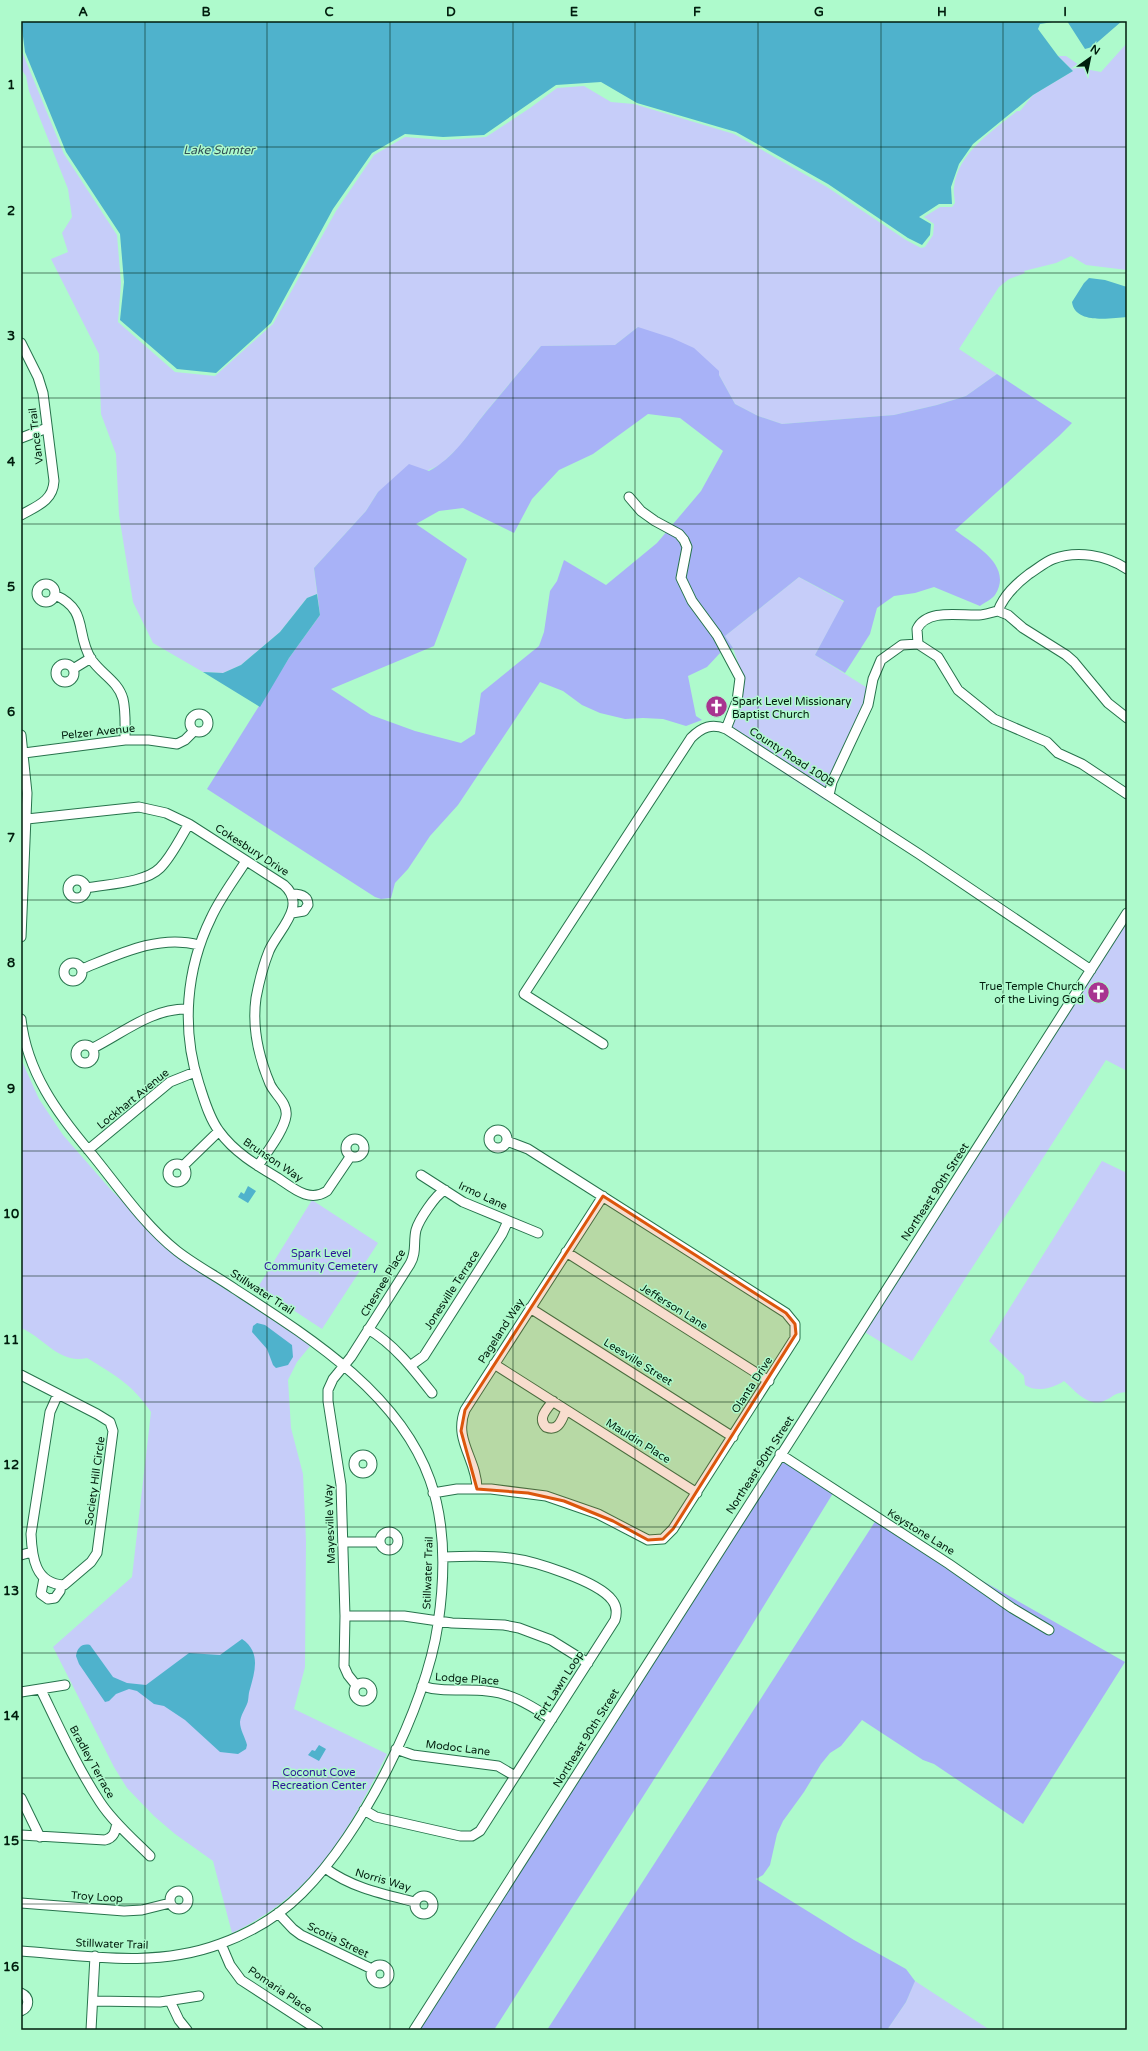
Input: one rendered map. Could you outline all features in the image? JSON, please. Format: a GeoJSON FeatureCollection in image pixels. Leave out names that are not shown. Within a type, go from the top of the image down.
{"type":"FeatureCollection","features":[{"type":"Feature","properties":{"kind":"street","name":"Vance Trail"},"geometry":{"type":"LineString","coordinates":[[21,344],[30,361],[43,393],[54,488],[52,494],[45,502],[21,515]]}},
{"type":"Feature","properties":{"kind":"street"},"geometry":{"type":"LineString","coordinates":[[21,365],[30,361]]}},
{"type":"Feature","properties":{"kind":"street"},"geometry":{"type":"LineString","coordinates":[[21,438],[47,428]]}},
{"type":"Feature","properties":{"kind":"street"},"geometry":{"type":"LineString","coordinates":[[629,497],[641,511],[655,521],[679,534],[687,547],[682,578],[692,601],[717,635],[740,678],[737,701],[726,729]]}},
{"type":"Feature","properties":{"kind":"street"},"geometry":{"type":"LineString","coordinates":[[998,611],[1001,602],[1018,584],[1054,559],[1074,555],[1094,556],[1110,559],[1127,569]]}},
{"type":"Feature","properties":{"kind":"street"},"geometry":{"type":"LineString","coordinates":[[55,594],[72,604],[91,658],[113,680],[121,693],[125,712],[124,740]]}},
{"type":"Feature","properties":{"kind":"street"},"geometry":{"type":"LineString","coordinates":[[918,644],[917,629],[922,623],[931,618],[948,614],[980,615],[998,611],[1008,615],[1023,628],[1070,658],[1108,703],[1127,718]]}},
{"type":"Feature","properties":{"kind":"street"},"geometry":{"type":"LineString","coordinates":[[829,795],[832,782],[868,705],[873,679],[881,660],[902,645],[918,644],[938,657],[958,690],[994,719],[1047,742],[1058,753],[1082,764],[1127,794]]}},
{"type":"Feature","properties":{"kind":"street"},"geometry":{"type":"LineString","coordinates":[[73,669],[91,658]]}},
{"type":"Feature","properties":{"kind":"street","name":"County Road 100B"},"geometry":{"type":"LineString","coordinates":[[603,1044],[524,994],[691,738],[702,729],[709,726],[717,725],[726,729],[829,795],[1091,970]]}},
{"type":"Feature","properties":{"kind":"street","name":"Pelzer Avenue"},"geometry":{"type":"LineString","coordinates":[[24,753],[124,740],[149,740],[176,744],[185,740],[194,730]]}},
{"type":"Feature","properties":{"kind":"street"},"geometry":{"type":"LineString","coordinates":[[21,735],[27,793],[21,937]]}},
{"type":"Feature","properties":{"kind":"street","name":"Cokesbury Drive"},"geometry":{"type":"LineString","coordinates":[[27,819],[139,807],[166,813],[189,824],[284,885],[292,894],[307,898],[308,905],[304,911],[292,913]]}},
{"type":"Feature","properties":{"kind":"street"},"geometry":{"type":"LineString","coordinates":[[87,888],[140,878],[154,873],[164,863],[189,824]]}},
{"type":"Feature","properties":{"kind":"street","name":"Brunson Way"},"geometry":{"type":"LineString","coordinates":[[246,861],[219,903],[199,945],[191,981],[188,1009],[190,1042],[195,1072],[206,1104],[219,1131],[241,1154],[302,1193],[316,1196],[321,1194],[330,1187],[350,1156]]}},
{"type":"Feature","properties":{"kind":"street"},"geometry":{"type":"LineString","coordinates":[[258,1166],[283,1126],[287,1113],[284,1105],[270,1084],[261,1058],[256,1035],[256,1000],[262,972],[269,950],[292,913],[292,894]]}},
{"type":"Feature","properties":{"kind":"street","name":"Northeast 90th Street"},"geometry":{"type":"LineString","coordinates":[[414,2030],[780,1454],[1127,913]]}},
{"type":"Feature","properties":{"kind":"street"},"geometry":{"type":"LineString","coordinates":[[82,969],[156,943],[178,941],[199,945]]}},
{"type":"Feature","properties":{"kind":"street"},"geometry":{"type":"LineString","coordinates":[[93,1048],[154,1015],[171,1010],[188,1009]]}},
{"type":"Feature","properties":{"kind":"street","name":"Stillwater Trail"},"geometry":{"type":"LineString","coordinates":[[21,1019],[26,1047],[45,1091],[60,1117],[145,1219],[176,1250],[294,1327],[331,1354],[379,1400],[402,1429],[419,1456],[434,1493],[441,1528],[443,1557],[438,1622],[433,1650],[422,1686],[396,1749],[364,1810],[325,1868],[300,1896],[278,1913],[248,1932],[221,1944],[198,1951],[158,1958],[134,1959],[21,1951]]}},
{"type":"Feature","properties":{"kind":"street","name":"Lockhart Avenue"},"geometry":{"type":"LineString","coordinates":[[88,1150],[170,1082],[195,1072]]}},
{"type":"Feature","properties":{"kind":"street"},"geometry":{"type":"LineString","coordinates":[[183,1166],[219,1131]]}},
{"type":"Feature","properties":{"kind":"street","name":"Olanta Drive"},"geometry":{"type":"LineString","coordinates":[[434,1493],[477,1488],[517,1491],[564,1501],[598,1514],[642,1538],[653,1541],[667,1537],[697,1493],[796,1338],[795,1324],[790,1316],[528,1149],[507,1141]]}},
{"type":"Feature","properties":{"kind":"street","name":"Irmo Lane"},"geometry":{"type":"LineString","coordinates":[[421,1175],[463,1202],[538,1233]]}},
{"type":"Feature","properties":{"kind":"street","name":"Chesnee Place"},"geometry":{"type":"LineString","coordinates":[[344,1366],[414,1258],[416,1248],[416,1231],[437,1196],[445,1190]]}},
{"type":"Feature","properties":{"kind":"street","name":"Pageland Way"},"geometry":{"type":"LineString","coordinates":[[477,1488],[475,1473],[462,1440],[461,1423],[465,1410],[603,1196]]}},
{"type":"Feature","properties":{"kind":"street","name":"Jonesville Terrace"},"geometry":{"type":"LineString","coordinates":[[410,1366],[424,1356],[502,1234],[508,1221]]}},
{"type":"Feature","properties":{"kind":"street","name":"Jefferson Lane"},"geometry":{"type":"LineString","coordinates":[[566,1252],[769,1381]]}},
{"type":"Feature","properties":{"kind":"street","name":"Leesville Street"},"geometry":{"type":"LineString","coordinates":[[530,1308],[733,1437]]}},
{"type":"Feature","properties":{"kind":"street"},"geometry":{"type":"LineString","coordinates":[[368,1329],[392,1347],[432,1393]]}},
{"type":"Feature","properties":{"kind":"street","name":"Mauldin Place"},"geometry":{"type":"LineString","coordinates":[[494,1364],[697,1493]]}},
{"type":"Feature","properties":{"kind":"street","name":"Mayesville Way"},"geometry":{"type":"LineString","coordinates":[[344,1366],[330,1384],[327,1396],[339,1467],[345,1616],[344,1666],[348,1675],[356,1685]]}},
{"type":"Feature","properties":{"kind":"street","name":"Society Hill Circle"},"geometry":{"type":"LineString","coordinates":[[21,1375],[97,1414],[110,1422],[113,1431],[97,1553],[91,1562],[64,1585],[61,1585],[60,1591],[55,1598],[48,1599],[42,1594],[44,1578],[37,1567],[32,1552],[31,1534],[50,1412],[58,1394]]}},
{"type":"Feature","properties":{"kind":"street"},"geometry":{"type":"LineString","coordinates":[[553,1402],[542,1417],[546,1427],[553,1429],[557,1427],[566,1410]]}},
{"type":"Feature","properties":{"kind":"street","name":"Keystone Lane"},"geometry":{"type":"LineString","coordinates":[[780,1454],[949,1564],[1012,1608],[1049,1630]]}},
{"type":"Feature","properties":{"kind":"street"},"geometry":{"type":"LineString","coordinates":[[339,1467],[354,1465]]}},
{"type":"Feature","properties":{"kind":"street"},"geometry":{"type":"LineString","coordinates":[[343,1542],[380,1542]]}},
{"type":"Feature","properties":{"kind":"street"},"geometry":{"type":"LineString","coordinates":[[21,1555],[32,1552]]}},
{"type":"Feature","properties":{"kind":"street","name":"Fort Lawn Loop"},"geometry":{"type":"LineString","coordinates":[[364,1810],[376,1817],[467,1837],[476,1834],[483,1827],[588,1663],[616,1616],[613,1601],[606,1594],[563,1572],[528,1562],[488,1556],[443,1557]]}},
{"type":"Feature","properties":{"kind":"street"},"geometry":{"type":"LineString","coordinates":[[44,1578],[54,1585],[61,1585]]}},
{"type":"Feature","properties":{"kind":"street"},"geometry":{"type":"LineString","coordinates":[[345,1616],[404,1616],[438,1622],[493,1624],[519,1628],[551,1640],[588,1663]]}},
{"type":"Feature","properties":{"kind":"street"},"geometry":{"type":"LineString","coordinates":[[21,1692],[65,1685]]}},
{"type":"Feature","properties":{"kind":"street","name":"Lodge Place"},"geometry":{"type":"LineString","coordinates":[[422,1686],[438,1690],[486,1690],[505,1694],[523,1701],[552,1719]]}},
{"type":"Feature","properties":{"kind":"street","name":"Bradley Terrace"},"geometry":{"type":"LineString","coordinates":[[41,1690],[61,1732],[100,1802],[117,1824],[150,1856]]}},
{"type":"Feature","properties":{"kind":"street","name":"Modoc Lane"},"geometry":{"type":"LineString","coordinates":[[396,1749],[413,1755],[498,1766],[515,1776]]}},
{"type":"Feature","properties":{"kind":"street"},"geometry":{"type":"LineString","coordinates":[[21,1798],[40,1837]]}},
{"type":"Feature","properties":{"kind":"street"},"geometry":{"type":"LineString","coordinates":[[21,1835],[105,1840],[110,1839],[114,1835],[117,1824]]}},
{"type":"Feature","properties":{"kind":"street","name":"Norris Way"},"geometry":{"type":"LineString","coordinates":[[325,1868],[339,1878],[357,1887],[415,1902]]}},
{"type":"Feature","properties":{"kind":"street","name":"Troy Loop"},"geometry":{"type":"LineString","coordinates":[[21,1903],[124,1911],[142,1910],[170,1903]]}},
{"type":"Feature","properties":{"kind":"street","name":"Scotia Street"},"geometry":{"type":"LineString","coordinates":[[278,1913],[292,1929],[301,1935],[372,1969]]}},
{"type":"Feature","properties":{"kind":"street","name":"Pomaria Place"},"geometry":{"type":"LineString","coordinates":[[221,1944],[230,1965],[241,1980],[318,2030]]}},
{"type":"Feature","properties":{"kind":"street"},"geometry":{"type":"LineString","coordinates":[[91,2030],[95,1956]]}},
{"type":"Feature","properties":{"kind":"street"},"geometry":{"type":"LineString","coordinates":[[21,1993],[26,1997],[28,2003],[26,2008],[21,2011]]}},
{"type":"Feature","properties":{"kind":"street"},"geometry":{"type":"LineString","coordinates":[[93,2001],[146,2003],[199,1996]]}},
{"type":"Feature","properties":{"kind":"street"},"geometry":{"type":"LineString","coordinates":[[170,2001],[179,2020],[187,2030]]}},
{"type":"Feature","properties":{"kind":"highlighted area"},"geometry":{"type":"Polygon","coordinates":[[[603,1196],[786,1313],[795,1324],[796,1334],[673,1529],[663,1539],[648,1540],[613,1521],[564,1501],[528,1493],[477,1489],[461,1431],[465,1410],[603,1196]]]}},
{"type":"Feature","properties":{"kind":"green space"},"geometry":{"type":"Polygon","coordinates":[[[1127,43],[1127,270],[1086,265],[1071,256],[1056,263],[1024,271],[1025,273],[1009,279],[999,287],[959,349],[997,374],[966,396],[937,405],[894,415],[782,424],[758,416],[735,404],[719,375],[638,327],[615,345],[541,346],[485,413],[459,447],[440,465],[378,492],[366,511],[314,568],[317,594],[307,598],[280,632],[241,665],[223,673],[203,672],[153,643],[133,602],[119,515],[116,454],[101,414],[99,354],[51,259],[68,252],[62,233],[72,217],[68,189],[29,91],[26,76],[21,69],[21,49],[64,154],[117,235],[121,283],[118,322],[175,372],[215,376],[273,324],[336,211],[374,155],[405,137],[443,140],[486,137],[557,88],[584,86],[611,102],[634,104],[734,134],[827,187],[906,240],[921,248],[925,247],[933,235],[934,224],[924,217],[940,207],[952,207],[955,203],[954,190],[957,175],[969,154],[987,135],[1017,111],[1020,111],[1033,95],[1073,71],[1058,56],[1066,56],[1085,69],[1101,72],[1127,43]]]}},
{"type":"Feature","properties":{"kind":"green space"},"geometry":{"type":"Polygon","coordinates":[[[799,577],[844,602],[815,655],[869,689],[826,801],[724,734],[744,680],[733,648],[725,636],[799,577]]]}},
{"type":"Feature","properties":{"kind":"green space"},"geometry":{"type":"Polygon","coordinates":[[[1127,919],[1127,1071],[1106,1060],[912,1361],[863,1331],[1127,919]]]}},
{"type":"Feature","properties":{"kind":"green space","name":"Coconut Cove Recreation Center"},"geometry":{"type":"Polygon","coordinates":[[[21,1059],[39,1099],[63,1135],[112,1191],[190,1266],[311,1345],[297,1362],[288,1380],[291,1428],[303,1474],[306,1541],[305,1667],[294,1709],[387,1754],[358,1810],[326,1858],[307,1880],[286,1900],[261,1917],[232,1933],[213,1861],[175,1834],[154,1816],[127,1788],[114,1767],[53,1647],[132,1577],[151,1412],[130,1387],[106,1370],[87,1358],[77,1359],[60,1354],[30,1332],[21,1328],[21,1059]]]}},
{"type":"Feature","properties":{"kind":"green space"},"geometry":{"type":"Polygon","coordinates":[[[1102,1161],[1127,1173],[1127,1392],[1116,1394],[1098,1403],[1082,1397],[1064,1381],[1045,1389],[1035,1389],[1025,1385],[1024,1376],[989,1341],[1102,1161]]]}},
{"type":"Feature","properties":{"kind":"green space","name":"Spark Level Community Cemetery"},"geometry":{"type":"Polygon","coordinates":[[[312,1200],[378,1243],[322,1329],[258,1287],[312,1200]]]}},
{"type":"Feature","properties":{"kind":"green space"},"geometry":{"type":"Polygon","coordinates":[[[915,1981],[990,2030],[887,2030],[906,2002],[915,1981]]]}},
{"type":"Feature","properties":{"kind":"shaded area"},"geometry":{"type":"Polygon","coordinates":[[[638,327],[672,338],[694,348],[719,371],[719,375],[735,404],[758,416],[782,424],[894,415],[937,405],[966,396],[997,374],[1072,423],[955,530],[981,549],[989,557],[996,565],[999,574],[1000,584],[995,595],[980,606],[934,587],[915,593],[894,596],[877,608],[870,634],[845,673],[815,655],[844,601],[799,577],[725,636],[733,648],[721,652],[707,667],[688,676],[696,716],[702,720],[686,726],[663,719],[625,719],[600,713],[582,705],[563,691],[540,682],[458,805],[430,836],[408,869],[395,883],[391,898],[381,899],[375,897],[207,789],[289,658],[320,615],[314,568],[366,511],[378,492],[409,464],[429,471],[446,459],[460,445],[541,346],[615,345],[638,327]],[[648,414],[593,454],[559,470],[532,499],[514,533],[463,508],[439,511],[416,524],[467,559],[434,646],[331,689],[371,715],[415,731],[461,743],[475,734],[481,693],[539,646],[544,632],[550,591],[557,581],[564,560],[606,585],[657,543],[701,491],[723,451],[680,418],[648,414]]]}},
{"type":"Feature","properties":{"kind":"shaded area"},"geometry":{"type":"Polygon","coordinates":[[[783,1456],[835,1490],[741,1643],[494,2030],[418,2030],[783,1456]]]}},
{"type":"Feature","properties":{"kind":"shaded area"},"geometry":{"type":"Polygon","coordinates":[[[878,1517],[937,1555],[1125,1662],[1023,1824],[934,1764],[923,1760],[862,1720],[841,1746],[830,1753],[821,1764],[804,1792],[783,1821],[777,1834],[770,1865],[763,1875],[756,1879],[854,1940],[906,1969],[915,1981],[906,2002],[887,2030],[547,2030],[878,1517]]]}},
{"type":"Feature","properties":{"kind":"water","name":"Lake Sumter"},"geometry":{"type":"Polygon","coordinates":[[[21,21],[1059,21],[1040,24],[1038,29],[1058,56],[1073,71],[1033,95],[973,144],[959,164],[951,187],[952,204],[939,204],[919,217],[931,224],[930,235],[922,245],[908,238],[828,184],[736,132],[637,103],[601,82],[556,85],[484,135],[443,137],[405,134],[372,153],[333,209],[271,323],[216,373],[177,369],[120,320],[124,282],[120,234],[66,152],[25,52],[21,21]]]}},
{"type":"Feature","properties":{"kind":"water"},"geometry":{"type":"Polygon","coordinates":[[[1067,21],[1122,21],[1092,47],[1085,49],[1067,21]]]}},
{"type":"Feature","properties":{"kind":"water"},"geometry":{"type":"Polygon","coordinates":[[[1089,278],[1105,280],[1127,287],[1127,317],[1104,319],[1087,317],[1080,314],[1075,309],[1072,302],[1089,278]]]}},
{"type":"Feature","properties":{"kind":"water"},"geometry":{"type":"Polygon","coordinates":[[[317,594],[320,615],[289,658],[260,707],[203,672],[223,673],[241,665],[280,632],[307,598],[317,594]]]}},
{"type":"Feature","properties":{"kind":"water"},"geometry":{"type":"Polygon","coordinates":[[[248,1186],[256,1191],[248,1203],[238,1197],[241,1192],[244,1194],[248,1186]]]}},
{"type":"Feature","properties":{"kind":"water"},"geometry":{"type":"Polygon","coordinates":[[[257,1323],[265,1325],[292,1345],[293,1357],[288,1365],[276,1368],[273,1365],[267,1349],[252,1332],[253,1326],[257,1323]]]}},
{"type":"Feature","properties":{"kind":"water"},"geometry":{"type":"Polygon","coordinates":[[[242,1639],[252,1650],[255,1669],[249,1691],[248,1702],[240,1722],[247,1745],[246,1749],[238,1754],[220,1752],[185,1720],[164,1706],[154,1704],[137,1691],[129,1689],[116,1694],[109,1701],[105,1702],[79,1664],[76,1656],[77,1651],[82,1645],[90,1645],[113,1677],[127,1683],[146,1685],[189,1653],[220,1655],[242,1639]]]}},
{"type":"Feature","properties":{"kind":"water"},"geometry":{"type":"Polygon","coordinates":[[[319,1745],[326,1749],[319,1761],[308,1755],[312,1750],[315,1751],[319,1745]]]}},
{"type":"Feature","properties":{"kind":"place","name":"Spark Level Missionary Baptist Church"},"geometry":{"type":"Point","coordinates":[717,707]}},
{"type":"Feature","properties":{"kind":"place","name":"True Temple Church of the Living God"},"geometry":{"type":"Point","coordinates":[1099,992]}}]}
